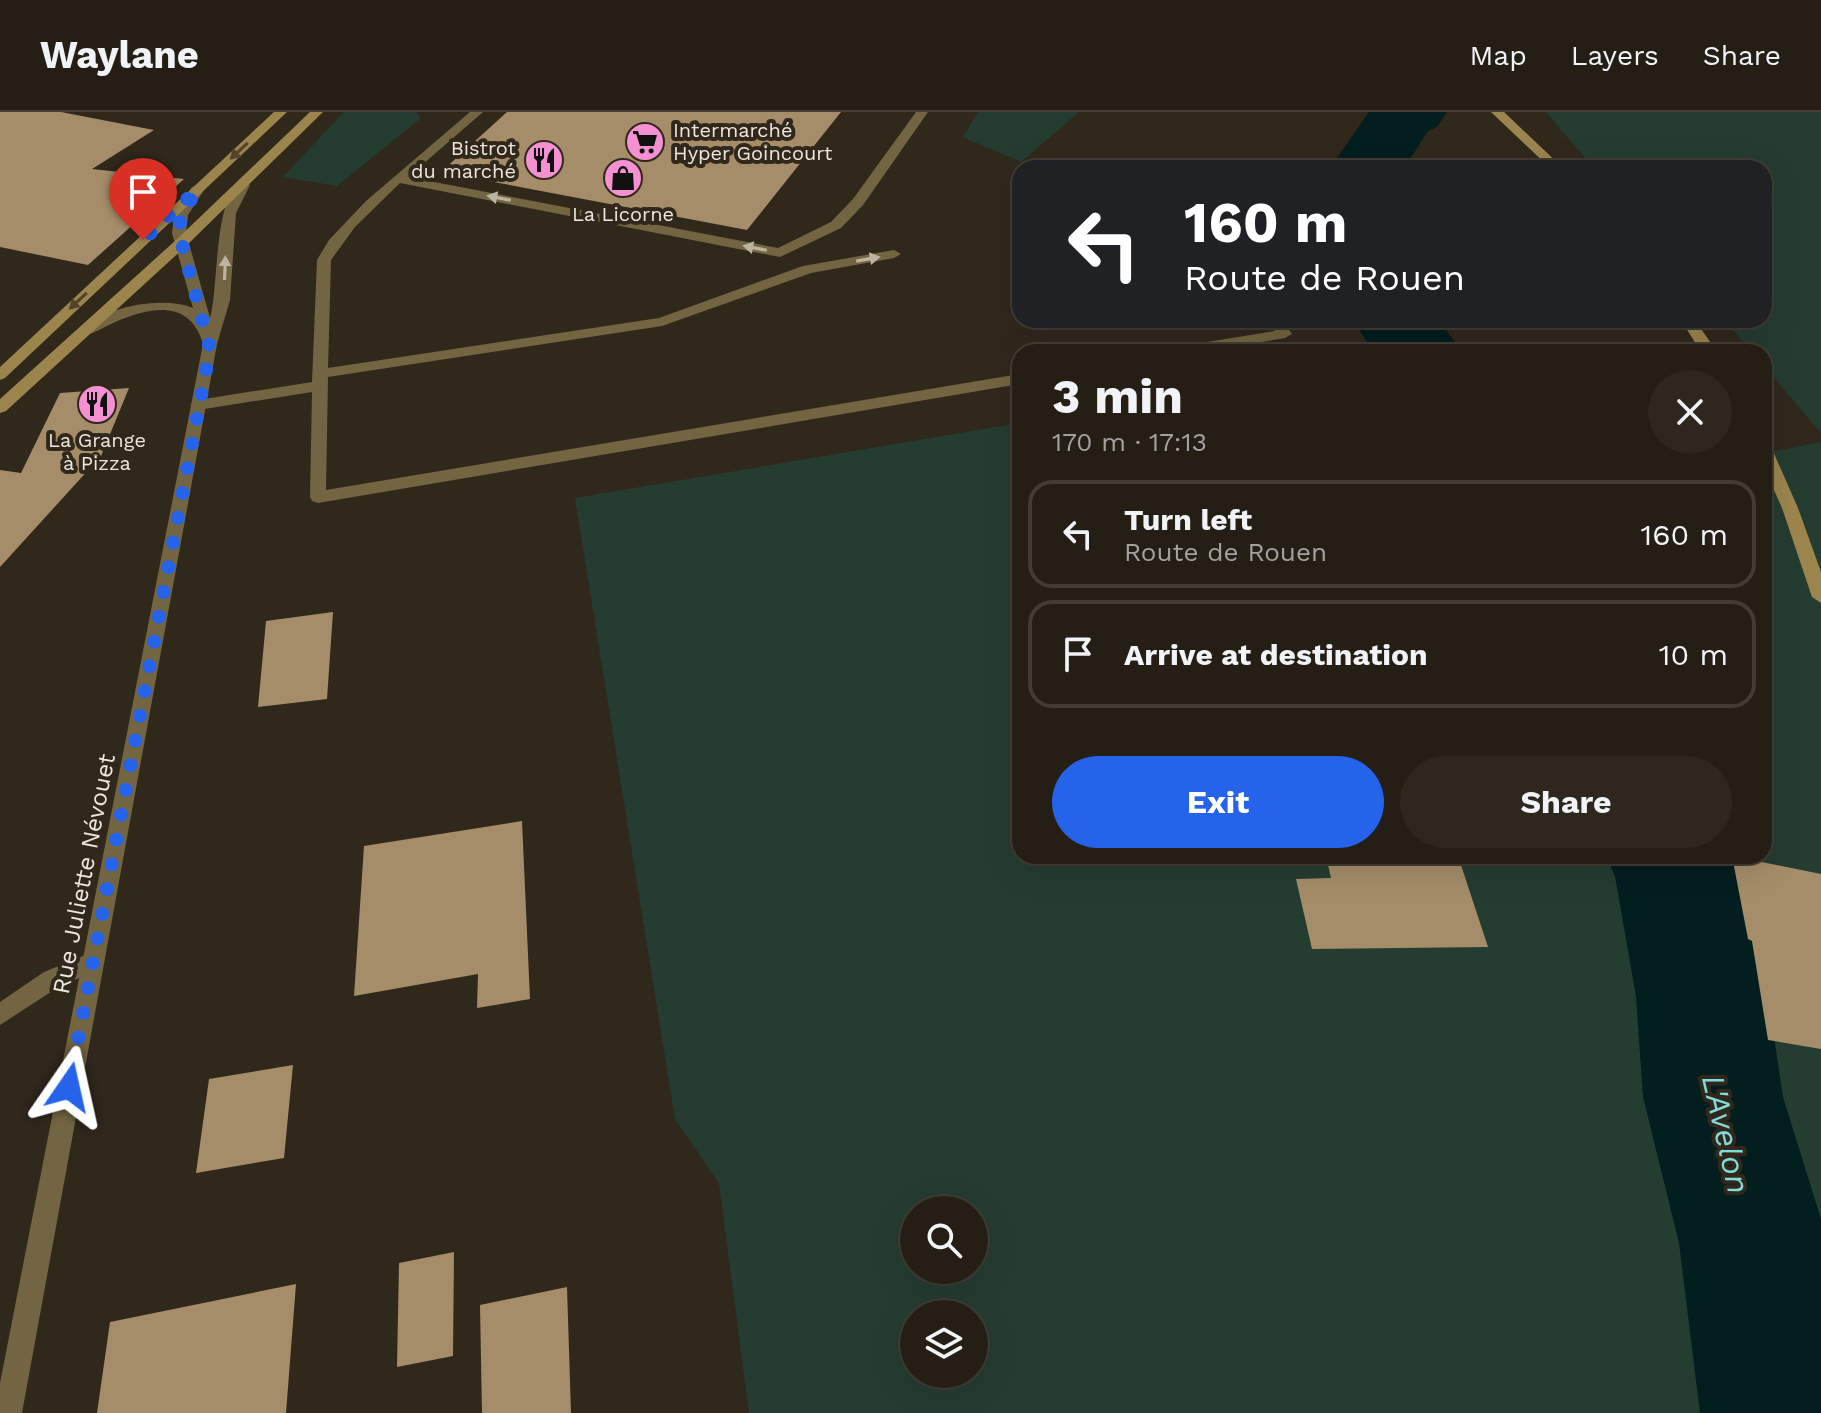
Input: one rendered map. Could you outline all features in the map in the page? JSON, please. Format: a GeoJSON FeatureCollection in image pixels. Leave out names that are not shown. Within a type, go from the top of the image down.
{"type":"FeatureCollection","features":[{"type":"Feature","properties":{"kind":"main road"},"geometry":{"type":"LineString","coordinates":[[0,375],[281,112]]}},
{"type":"Feature","properties":{"kind":"main road"},"geometry":{"type":"LineString","coordinates":[[0,408],[181,243],[317,112]]}},
{"type":"Feature","properties":{"kind":"main road"},"geometry":{"type":"LineString","coordinates":[[1497,112],[1548,160]]}},
{"type":"Feature","properties":{"kind":"main road"},"geometry":{"type":"LineString","coordinates":[[1772,467],[1790,508],[1821,597]]}},
{"type":"Feature","properties":{"kind":"street"},"geometry":{"type":"LineString","coordinates":[[450,112],[459,128]]}},
{"type":"Feature","properties":{"kind":"street"},"geometry":{"type":"LineString","coordinates":[[477,112],[335,239],[324,260],[318,497],[1012,380]]}},
{"type":"Feature","properties":{"kind":"street"},"geometry":{"type":"LineString","coordinates":[[400,179],[780,253],[821,235],[848,213],[922,112]]}},
{"type":"Feature","properties":{"kind":"street","name":"Rue Juliette Névouet"},"geometry":{"type":"LineString","coordinates":[[8,1413],[198,405],[208,335],[223,300],[229,213],[243,185]]}},
{"type":"Feature","properties":{"kind":"street","name":"Rue Juliette Névouet"},"geometry":{"type":"LineString","coordinates":[[197,190],[181,215],[181,243],[208,335]]}},
{"type":"Feature","properties":{"kind":"street"},"geometry":{"type":"LineString","coordinates":[[198,405],[319,380],[662,322],[788,275],[894,254]]}},
{"type":"Feature","properties":{"kind":"street"},"geometry":{"type":"LineString","coordinates":[[83,332],[119,315],[159,306],[183,308],[208,335]]}},
{"type":"Feature","properties":{"kind":"street"},"geometry":{"type":"LineString","coordinates":[[1224,344],[1285,334],[1281,328]]}},
{"type":"Feature","properties":{"kind":"street"},"geometry":{"type":"LineString","coordinates":[[0,1015],[52,979],[93,962]]}},
{"type":"Feature","properties":{"kind":"green space"},"geometry":{"type":"Polygon","coordinates":[[[344,112],[416,112],[421,118],[337,186],[283,177],[344,112]]]}},
{"type":"Feature","properties":{"kind":"green space"},"geometry":{"type":"Polygon","coordinates":[[[978,112],[1079,112],[1023,160],[1016,160],[963,137],[978,112]]]}},
{"type":"Feature","properties":{"kind":"green space"},"geometry":{"type":"Polygon","coordinates":[[[1546,112],[1821,112],[1821,433],[1772,375],[1772,344],[1745,344],[1731,328],[1772,328],[1772,160],[1587,160],[1546,112]]]}},
{"type":"Feature","properties":{"kind":"green space"},"geometry":{"type":"Polygon","coordinates":[[[1012,424],[1012,864],[1772,864],[1772,451],[1821,442],[1821,1413],[749,1413],[719,1183],[675,1119],[575,498],[1012,424]]]}},
{"type":"Feature","properties":{"kind":"building"},"geometry":{"type":"Polygon","coordinates":[[[0,112],[61,112],[154,130],[92,169],[184,179],[88,265],[0,247],[0,112]]]}},
{"type":"Feature","properties":{"kind":"building","name":"Intermarché Hyper Goincourt"},"geometry":{"type":"Polygon","coordinates":[[[507,112],[841,112],[747,230],[441,172],[507,112]]]}},
{"type":"Feature","properties":{"kind":"building"},"geometry":{"type":"Polygon","coordinates":[[[129,388],[101,456],[0,567],[0,470],[21,473],[60,393],[129,388]]]}},
{"type":"Feature","properties":{"kind":"building"},"geometry":{"type":"Polygon","coordinates":[[[333,612],[327,699],[258,707],[266,621],[333,612]]]}},
{"type":"Feature","properties":{"kind":"building"},"geometry":{"type":"Polygon","coordinates":[[[522,821],[530,999],[477,1008],[478,974],[354,996],[364,846],[522,821]]]}},
{"type":"Feature","properties":{"kind":"building"},"geometry":{"type":"Polygon","coordinates":[[[1328,864],[1461,864],[1488,947],[1312,949],[1296,879],[1331,878],[1328,864]]]}},
{"type":"Feature","properties":{"kind":"building"},"geometry":{"type":"Polygon","coordinates":[[[1734,864],[1772,864],[1821,874],[1821,1049],[1768,1040],[1752,941],[1748,939],[1734,864]]]}},
{"type":"Feature","properties":{"kind":"building"},"geometry":{"type":"Polygon","coordinates":[[[293,1065],[284,1158],[196,1173],[209,1079],[293,1065]]]}},
{"type":"Feature","properties":{"kind":"building"},"geometry":{"type":"Polygon","coordinates":[[[454,1252],[453,1356],[397,1367],[399,1263],[454,1252]]]}},
{"type":"Feature","properties":{"kind":"building"},"geometry":{"type":"Polygon","coordinates":[[[296,1284],[286,1413],[97,1413],[110,1322],[296,1284]]]}},
{"type":"Feature","properties":{"kind":"building"},"geometry":{"type":"Polygon","coordinates":[[[567,1287],[571,1413],[482,1413],[480,1305],[567,1287]]]}},
{"type":"Feature","properties":{"kind":"waterway","name":"L'Avelon"},"geometry":{"type":"LineString","coordinates":[[1372,160],[1402,116],[1412,112]]}},
{"type":"Feature","properties":{"kind":"waterway","name":"L'Avelon"},"geometry":{"type":"LineString","coordinates":[[1401,328],[1412,344]]}},
{"type":"Feature","properties":{"kind":"waterway","name":"L'Avelon"},"geometry":{"type":"LineString","coordinates":[[1671,864],[1677,876],[1702,997],[1713,1097],[1754,1243],[1781,1413]]}},
{"type":"Feature","properties":{"kind":"place","name":"Intermarché Hyper Goincourt"},"geometry":{"type":"Point","coordinates":[645,142]}},
{"type":"Feature","properties":{"kind":"place","name":"Bistrot du marché"},"geometry":{"type":"Point","coordinates":[544,160]}},
{"type":"Feature","properties":{"kind":"place","name":"La Licorne"},"geometry":{"type":"Point","coordinates":[623,178]}},
{"type":"Feature","properties":{"kind":"place","name":"La Grange à Pizza"},"geometry":{"type":"Point","coordinates":[97,404]}},
{"type":"Feature","properties":{"kind":"route"},"geometry":{"type":"LineString","coordinates":[[69,1087],[210,349],[179,233],[181,215],[197,190],[143,240]]}}]}
